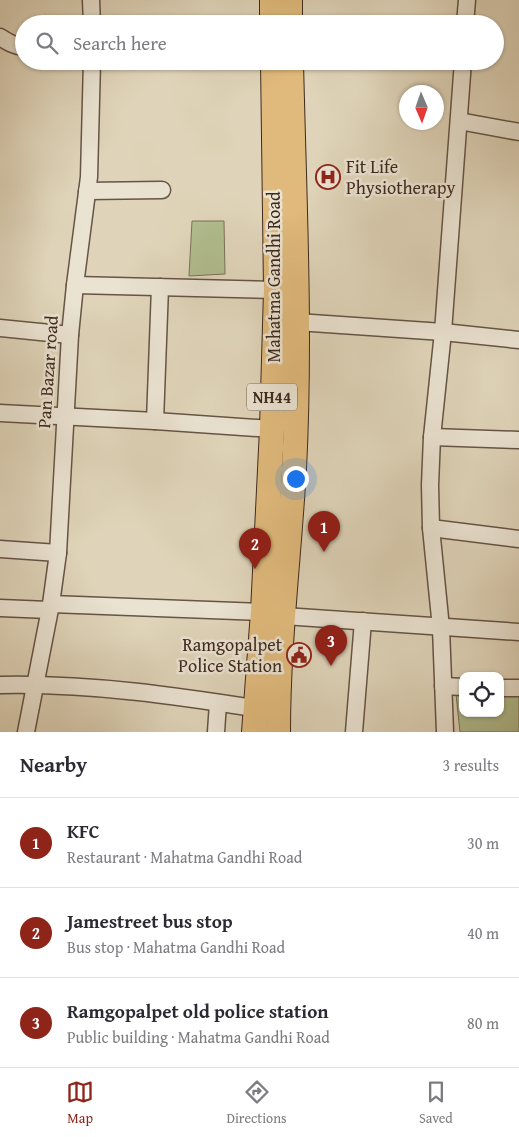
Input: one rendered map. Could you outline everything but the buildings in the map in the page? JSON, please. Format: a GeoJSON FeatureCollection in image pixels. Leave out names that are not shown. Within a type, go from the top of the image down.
{"type":"FeatureCollection","features":[{"type":"Feature","properties":{"kind":"highway"},"geometry":{"type":"LineString","coordinates":[[272,0],[272,15]]}},
{"type":"Feature","properties":{"kind":"highway"},"geometry":{"type":"LineString","coordinates":[[290,0],[290,15]]}},
{"type":"Feature","properties":{"kind":"highway","name":"Mahatma Gandhi Road"},"geometry":{"type":"LineString","coordinates":[[272,70],[276,290],[272,429],[273,614],[278,722]]}},
{"type":"Feature","properties":{"kind":"highway","name":"Mahatma Gandhi Road"},"geometry":{"type":"LineString","coordinates":[[254,732],[255,708],[273,614],[294,468],[297,322],[291,70]]}},
{"type":"Feature","properties":{"kind":"street"},"geometry":{"type":"LineString","coordinates":[[91,0],[92,15]]}},
{"type":"Feature","properties":{"kind":"street"},"geometry":{"type":"LineString","coordinates":[[466,15],[467,0]]}},
{"type":"Feature","properties":{"kind":"street"},"geometry":{"type":"LineString","coordinates":[[0,37],[15,44]]}},
{"type":"Feature","properties":{"kind":"street","name":"Pan Bazar road"},"geometry":{"type":"LineString","coordinates":[[26,732],[50,607],[58,553],[70,335],[89,177],[92,70]]}},
{"type":"Feature","properties":{"kind":"street"},"geometry":{"type":"LineString","coordinates":[[445,732],[441,628],[431,528],[430,484],[432,437],[443,332],[462,70]]}},
{"type":"Feature","properties":{"kind":"street"},"geometry":{"type":"LineString","coordinates":[[459,121],[519,132]]}},
{"type":"Feature","properties":{"kind":"street"},"geometry":{"type":"LineString","coordinates":[[87,191],[162,190]]}},
{"type":"Feature","properties":{"kind":"street"},"geometry":{"type":"LineString","coordinates":[[75,285],[276,290]]}},
{"type":"Feature","properties":{"kind":"street"},"geometry":{"type":"LineString","coordinates":[[155,421],[160,288]]}},
{"type":"Feature","properties":{"kind":"street"},"geometry":{"type":"LineString","coordinates":[[297,322],[443,332],[519,340]]}},
{"type":"Feature","properties":{"kind":"street"},"geometry":{"type":"LineString","coordinates":[[0,328],[70,335]]}},
{"type":"Feature","properties":{"kind":"street"},"geometry":{"type":"LineString","coordinates":[[0,413],[272,429]]}},
{"type":"Feature","properties":{"kind":"street"},"geometry":{"type":"LineString","coordinates":[[432,437],[519,440]]}},
{"type":"Feature","properties":{"kind":"street"},"geometry":{"type":"LineString","coordinates":[[431,528],[519,539]]}},
{"type":"Feature","properties":{"kind":"street"},"geometry":{"type":"LineString","coordinates":[[0,549],[58,553]]}},
{"type":"Feature","properties":{"kind":"street"},"geometry":{"type":"LineString","coordinates":[[0,608],[50,607],[273,614],[441,628],[519,632]]}},
{"type":"Feature","properties":{"kind":"street"},"geometry":{"type":"LineString","coordinates":[[354,732],[363,621]]}},
{"type":"Feature","properties":{"kind":"street"},"geometry":{"type":"LineString","coordinates":[[0,685],[36,684],[124,690],[255,708],[278,722]]}},
{"type":"Feature","properties":{"kind":"street"},"geometry":{"type":"LineString","coordinates":[[443,686],[459,687]]}},
{"type":"Feature","properties":{"kind":"street"},"geometry":{"type":"LineString","coordinates":[[504,688],[519,688]]}},
{"type":"Feature","properties":{"kind":"street"},"geometry":{"type":"LineString","coordinates":[[216,732],[218,703]]}},
{"type":"Feature","properties":{"kind":"green space"},"geometry":{"type":"Polygon","coordinates":[[[192,221],[224,221],[225,274],[189,276],[192,221]]]}},
{"type":"Feature","properties":{"kind":"green space"},"geometry":{"type":"Polygon","coordinates":[[[519,689],[519,732],[460,732],[456,694],[459,694],[459,717],[504,717],[504,691],[519,689]]]}},
{"type":"Feature","properties":{"kind":"place","name":"Fit Life Physiotherapy"},"geometry":{"type":"Point","coordinates":[328,177]}},
{"type":"Feature","properties":{"kind":"place","name":"KFC"},"geometry":{"type":"Point","coordinates":[324,552]}},
{"type":"Feature","properties":{"kind":"place","name":"Jamestreet bus stop"},"geometry":{"type":"Point","coordinates":[255,569]}},
{"type":"Feature","properties":{"kind":"place","name":"Ramgopalpet Police Station"},"geometry":{"type":"Point","coordinates":[299,655]}},
{"type":"Feature","properties":{"kind":"place","name":"Ramgopalpet old police station"},"geometry":{"type":"Point","coordinates":[331,666]}}]}
